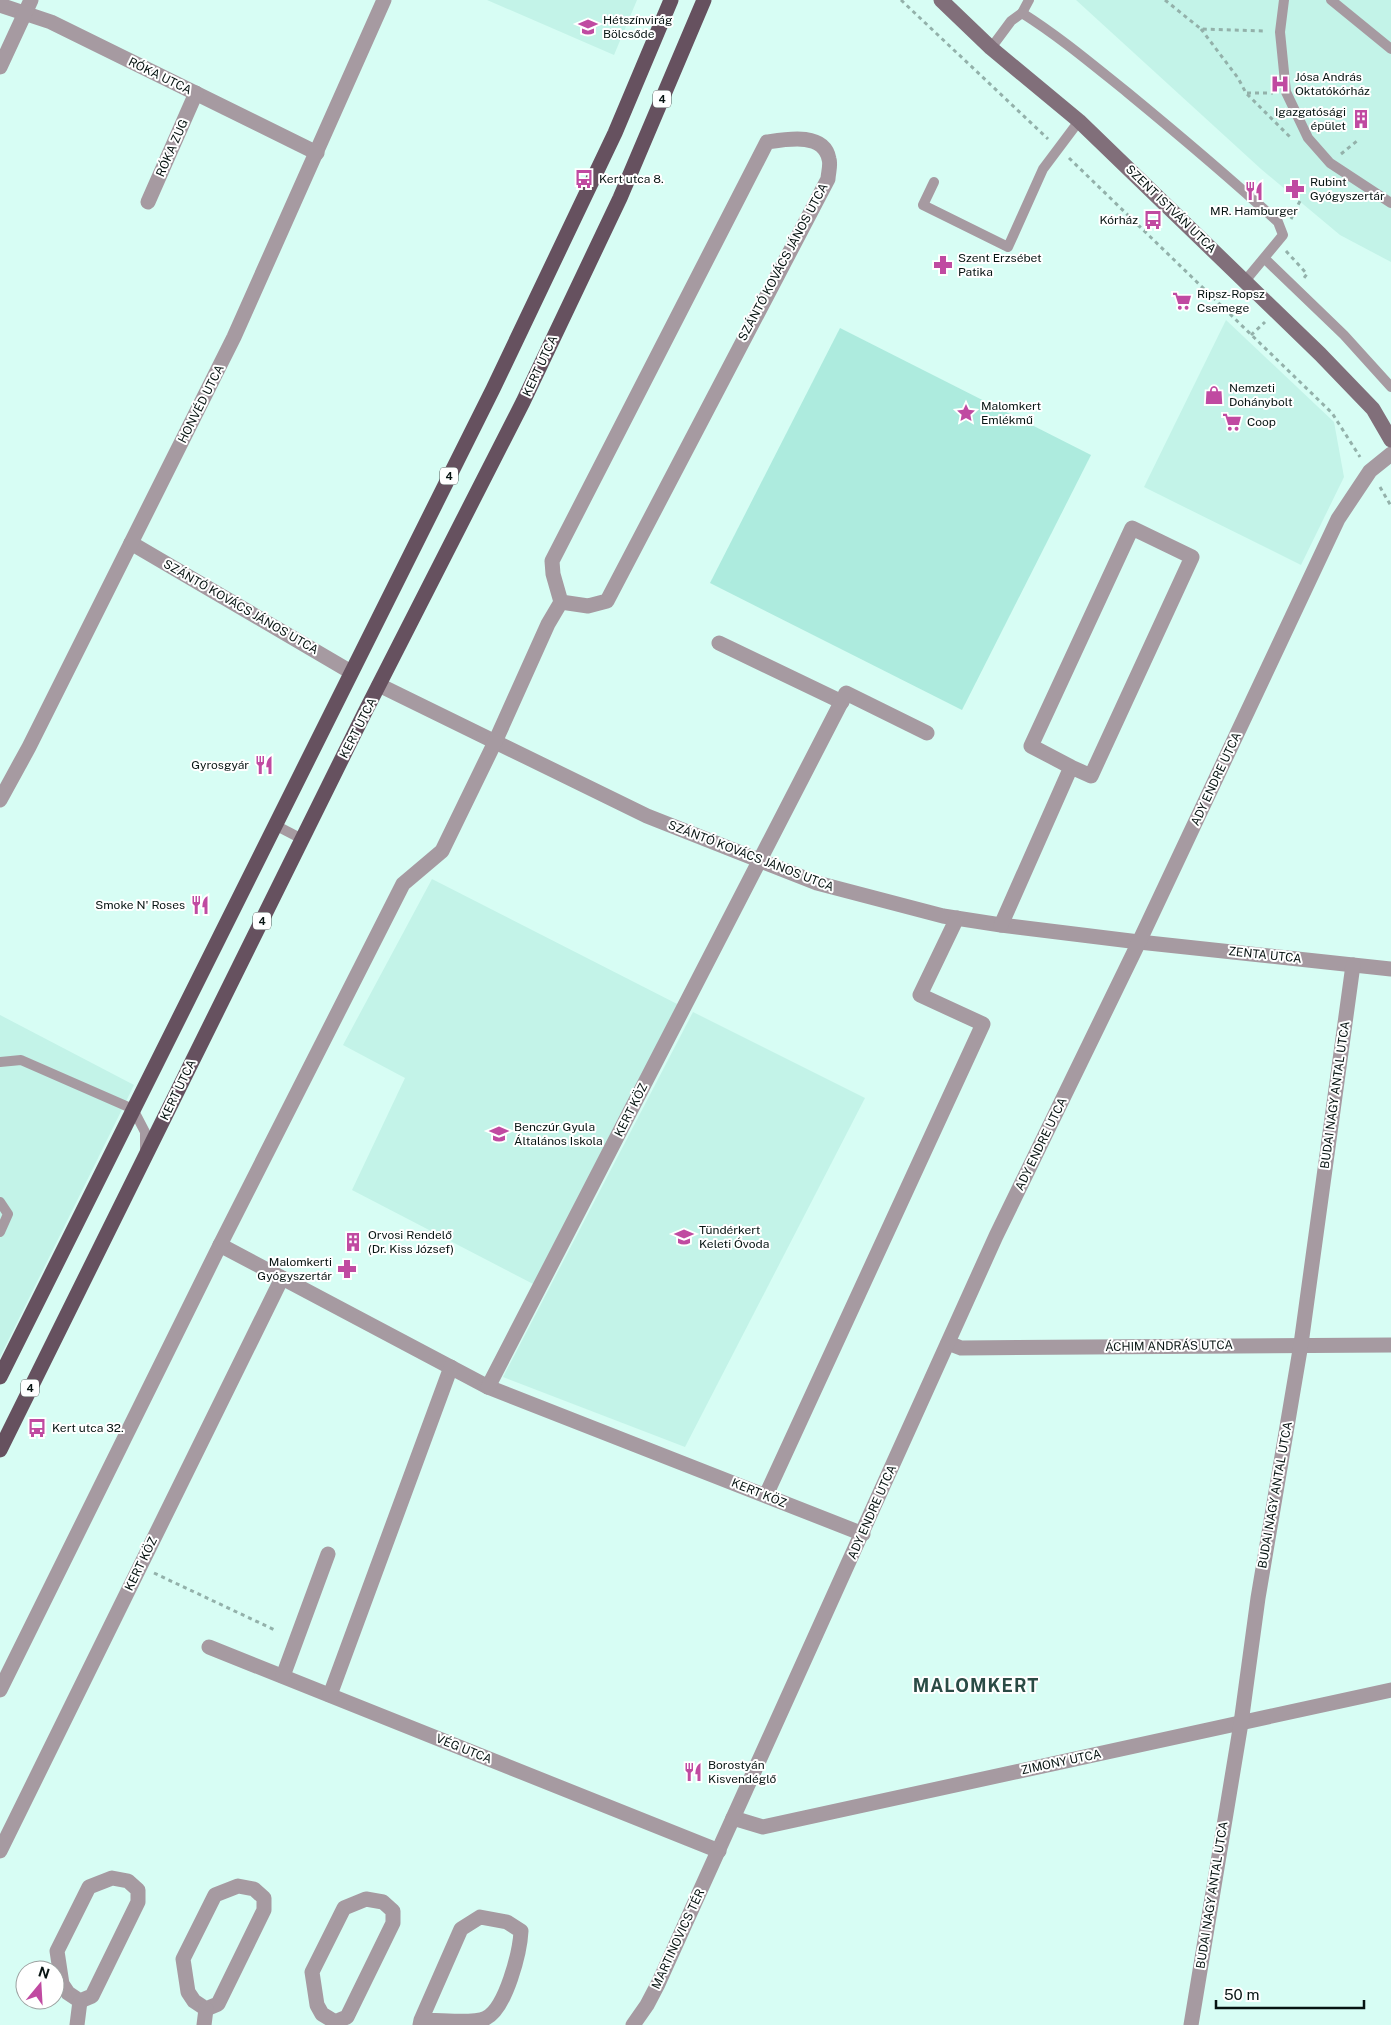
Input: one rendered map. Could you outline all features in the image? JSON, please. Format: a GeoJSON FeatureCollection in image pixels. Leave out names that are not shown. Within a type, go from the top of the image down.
{"type":"FeatureCollection","features":[{"type":"Feature","properties":{"kind":"main road","name":"4"},"geometry":{"type":"LineString","coordinates":[[0,1377],[497,380],[615,133],[671,0]]}},
{"type":"Feature","properties":{"kind":"main road","name":"KERT UTCA"},"geometry":{"type":"LineString","coordinates":[[0,1450],[302,839],[523,402],[612,216],[704,0]]}},
{"type":"Feature","properties":{"kind":"main road","name":"SZENT ISTVÁN UTCA"},"geometry":{"type":"LineString","coordinates":[[941,0],[991,48],[1079,121],[1245,281],[1357,390],[1390,433]]}},
{"type":"Feature","properties":{"kind":"street","name":"HONVÉD UTCA"},"geometry":{"type":"LineString","coordinates":[[0,800],[234,337],[384,0]]}},
{"type":"Feature","properties":{"kind":"street","name":"RÓKA UTCA"},"geometry":{"type":"LineString","coordinates":[[0,5],[28,7],[51,22],[317,152]]}},
{"type":"Feature","properties":{"kind":"street"},"geometry":{"type":"LineString","coordinates":[[0,67],[28,7]]}},
{"type":"Feature","properties":{"kind":"street","name":"RÓKA ZUG"},"geometry":{"type":"LineString","coordinates":[[148,202],[196,93]]}},
{"type":"Feature","properties":{"kind":"street","name":"SZÁNTÓ KOVÁCS JÁNOS UTCA"},"geometry":{"type":"LineString","coordinates":[[805,138],[822,146],[829,159],[828,179],[607,601],[588,606],[561,602],[553,574],[552,561],[767,142],[805,138]]}},
{"type":"Feature","properties":{"kind":"street","name":"ADY ENDRE UTCA"},"geometry":{"type":"LineString","coordinates":[[719,1851],[996,1236],[1139,942],[1338,519],[1370,470],[1391,454]]}},
{"type":"Feature","properties":{"kind":"street"},"geometry":{"type":"LineString","coordinates":[[1132,528],[1192,557],[1091,776],[1071,767],[1030,746],[1132,528]]}},
{"type":"Feature","properties":{"kind":"street","name":"SZÁNTÓ KOVÁCS JÁNOS UTCA"},"geometry":{"type":"LineString","coordinates":[[131,543],[351,672]]}},
{"type":"Feature","properties":{"kind":"street"},"geometry":{"type":"LineString","coordinates":[[0,1690],[220,1244],[403,884],[442,851],[495,742],[548,624],[561,602]]}},
{"type":"Feature","properties":{"kind":"street"},"geometry":{"type":"LineString","coordinates":[[720,643],[842,702],[846,693],[927,733]]}},
{"type":"Feature","properties":{"kind":"street","name":"SZÁNTÓ KOVÁCS JÁNOS UTCA"},"geometry":{"type":"LineString","coordinates":[[380,686],[647,816],[817,884],[957,918],[1139,942]]}},
{"type":"Feature","properties":{"kind":"street","name":"KERT KÖZ"},"geometry":{"type":"LineString","coordinates":[[488,1386],[842,702]]}},
{"type":"Feature","properties":{"kind":"street"},"geometry":{"type":"LineString","coordinates":[[1001,924],[1071,767]]}},
{"type":"Feature","properties":{"kind":"street"},"geometry":{"type":"LineString","coordinates":[[766,1495],[983,1024],[920,996],[957,918]]}},
{"type":"Feature","properties":{"kind":"street","name":"ZENTA UTCA"},"geometry":{"type":"LineString","coordinates":[[1139,942],[1391,969]]}},
{"type":"Feature","properties":{"kind":"street","name":"BUDAI NAGY ANTAL UTCA"},"geometry":{"type":"LineString","coordinates":[[1191,2025],[1241,1723],[1258,1598],[1301,1344],[1353,965]]}},
{"type":"Feature","properties":{"kind":"street","name":"KERT KÖZ"},"geometry":{"type":"LineString","coordinates":[[220,1244],[488,1386],[863,1534]]}},
{"type":"Feature","properties":{"kind":"street","name":"KERT KÖZ"},"geometry":{"type":"LineString","coordinates":[[0,1851],[282,1278]]}},
{"type":"Feature","properties":{"kind":"street","name":"ÁCHIM ANDRÁS UTCA"},"geometry":{"type":"LineString","coordinates":[[948,1343],[961,1348],[1391,1344]]}},
{"type":"Feature","properties":{"kind":"street"},"geometry":{"type":"LineString","coordinates":[[330,1696],[451,1367]]}},
{"type":"Feature","properties":{"kind":"street"},"geometry":{"type":"LineString","coordinates":[[282,1676],[328,1554]]}},
{"type":"Feature","properties":{"kind":"street","name":"VÉG UTCA"},"geometry":{"type":"LineString","coordinates":[[209,1647],[719,1851]]}},
{"type":"Feature","properties":{"kind":"street","name":"ZIMONY UTCA"},"geometry":{"type":"LineString","coordinates":[[733,1818],[763,1828],[1391,1690]]}},
{"type":"Feature","properties":{"kind":"street","name":"MARTINOVICS TÉR"},"geometry":{"type":"LineString","coordinates":[[632,2025],[647,2005],[658,1984],[719,1851]]}},
{"type":"Feature","properties":{"kind":"street"},"geometry":{"type":"LineString","coordinates":[[112,1878],[128,1881],[138,1890],[138,1902],[92,1996],[80,2001],[68,1993],[62,1984],[57,1951],[89,1887],[112,1878]]}},
{"type":"Feature","properties":{"kind":"street"},"geometry":{"type":"LineString","coordinates":[[238,1886],[254,1889],[264,1898],[264,1910],[218,2004],[206,2009],[194,2001],[188,1992],[183,1959],[215,1895],[238,1886]]}},
{"type":"Feature","properties":{"kind":"street"},"geometry":{"type":"LineString","coordinates":[[366,1899],[383,1902],[393,1911],[393,1923],[347,2017],[335,2024],[322,2014],[317,2005],[312,1972],[344,1908],[366,1899]]}},
{"type":"Feature","properties":{"kind":"street"},"geometry":{"type":"LineString","coordinates":[[480,1916],[506,1922],[522,1931],[520,1949],[499,2006],[486,2019],[421,2022],[462,1929],[480,1916]]}},
{"type":"Feature","properties":{"kind":"street"},"geometry":{"type":"LineString","coordinates":[[77,2025],[80,2001]]}},
{"type":"Feature","properties":{"kind":"street"},"geometry":{"type":"LineString","coordinates":[[204,2025],[206,2009]]}},
{"type":"Feature","properties":{"kind":"lane"},"geometry":{"type":"LineString","coordinates":[[991,48],[1011,21],[1022,13],[1029,0]]}},
{"type":"Feature","properties":{"kind":"lane"},"geometry":{"type":"LineString","coordinates":[[1284,0],[1280,32],[1286,92],[1308,138],[1330,163],[1391,203]]}},
{"type":"Feature","properties":{"kind":"lane"},"geometry":{"type":"LineString","coordinates":[[1332,0],[1391,49]]}},
{"type":"Feature","properties":{"kind":"lane"},"geometry":{"type":"LineString","coordinates":[[1022,13],[1054,33],[1209,159],[1278,222],[1283,235],[1245,281]]}},
{"type":"Feature","properties":{"kind":"lane"},"geometry":{"type":"LineString","coordinates":[[934,182],[923,205],[1008,247],[1039,176],[1057,148],[1079,121]]}},
{"type":"Feature","properties":{"kind":"lane"},"geometry":{"type":"LineString","coordinates":[[1264,259],[1344,335],[1391,387]]}},
{"type":"Feature","properties":{"kind":"lane"},"geometry":{"type":"LineString","coordinates":[[275,825],[302,839]]}},
{"type":"Feature","properties":{"kind":"lane"},"geometry":{"type":"LineString","coordinates":[[0,1062],[21,1060],[133,1110],[144,1132],[145,1156]]}},
{"type":"Feature","properties":{"kind":"lane"},"geometry":{"type":"LineString","coordinates":[[0,1202],[8,1214],[0,1232]]}},
{"type":"Feature","properties":{"kind":"path"},"geometry":{"type":"LineString","coordinates":[[901,0],[1332,413],[1370,470],[1391,506]]}},
{"type":"Feature","properties":{"kind":"path"},"geometry":{"type":"LineString","coordinates":[[1165,0],[1200,29],[1238,78],[1246,93],[1258,108],[1298,145]]}},
{"type":"Feature","properties":{"kind":"path"},"geometry":{"type":"LineString","coordinates":[[1200,29],[1280,32]]}},
{"type":"Feature","properties":{"kind":"path"},"geometry":{"type":"LineString","coordinates":[[1246,93],[1286,92]]}},
{"type":"Feature","properties":{"kind":"path"},"geometry":{"type":"LineString","coordinates":[[140,1566],[277,1631]]}},
{"type":"Feature","properties":{"kind":"shaded area","name":"Hétszínvirág Bölcsőde"},"geometry":{"type":"Polygon","coordinates":[[[487,0],[637,0],[614,55],[487,0]]]}},
{"type":"Feature","properties":{"kind":"shaded area","name":"Jósa András Oktatókórház"},"geometry":{"type":"Polygon","coordinates":[[[1076,0],[1391,0],[1391,262],[1340,235],[1261,169],[1076,0]]]}},
{"type":"Feature","properties":{"kind":"shaded area"},"geometry":{"type":"Polygon","coordinates":[[[1226,320],[1334,422],[1344,477],[1301,565],[1144,487],[1226,320]]]}},
{"type":"Feature","properties":{"kind":"shaded area"},"geometry":{"type":"Polygon","coordinates":[[[840,328],[1091,455],[962,710],[710,583],[840,328]]]}},
{"type":"Feature","properties":{"kind":"shaded area","name":"Benczúr Gyula Általános Iskola"},"geometry":{"type":"Polygon","coordinates":[[[432,879],[685,1008],[539,1287],[352,1190],[405,1078],[343,1045],[432,879]]]}},
{"type":"Feature","properties":{"kind":"shaded area","name":"Tündérkert Keleti Óvoda"},"geometry":{"type":"Polygon","coordinates":[[[693,1012],[865,1098],[685,1447],[503,1377],[693,1012]]]}},
{"type":"Feature","properties":{"kind":"shaded area"},"geometry":{"type":"Polygon","coordinates":[[[0,1015],[134,1085],[0,1357],[0,1015]]]}},
{"type":"Feature","properties":{"kind":"place","name":"Hétszínvirág Bölcsőde"},"geometry":{"type":"Point","coordinates":[588,27]}},
{"type":"Feature","properties":{"kind":"place","name":"Jósa András Oktatókórház"},"geometry":{"type":"Point","coordinates":[1280,84]}},
{"type":"Feature","properties":{"kind":"place","name":"Igazgatósági épület"},"geometry":{"type":"Point","coordinates":[1361,119]}},
{"type":"Feature","properties":{"kind":"place","name":"Kert utca 8."},"geometry":{"type":"Point","coordinates":[584,179]}},
{"type":"Feature","properties":{"kind":"place","name":"Rubint Gyógyszertár"},"geometry":{"type":"Point","coordinates":[1295,189]}},
{"type":"Feature","properties":{"kind":"place","name":"MR. Hamburger"},"geometry":{"type":"Point","coordinates":[1254,191]}},
{"type":"Feature","properties":{"kind":"place","name":"Kórház"},"geometry":{"type":"Point","coordinates":[1153,220]}},
{"type":"Feature","properties":{"kind":"place","name":"Szent Erzsébet Patika"},"geometry":{"type":"Point","coordinates":[943,265]}},
{"type":"Feature","properties":{"kind":"place","name":"Ripsz-Ropsz Csemege"},"geometry":{"type":"Point","coordinates":[1182,301]}},
{"type":"Feature","properties":{"kind":"place","name":"Nemzeti Dohánybolt"},"geometry":{"type":"Point","coordinates":[1214,395]}},
{"type":"Feature","properties":{"kind":"place","name":"Malomkert Emlékmű"},"geometry":{"type":"Point","coordinates":[966,413]}},
{"type":"Feature","properties":{"kind":"place","name":"Coop"},"geometry":{"type":"Point","coordinates":[1232,422]}},
{"type":"Feature","properties":{"kind":"place","name":"Gyrosgyár"},"geometry":{"type":"Point","coordinates":[264,765]}},
{"type":"Feature","properties":{"kind":"place","name":"Smoke N' Roses"},"geometry":{"type":"Point","coordinates":[200,905]}},
{"type":"Feature","properties":{"kind":"place","name":"Benczúr Gyula Általános Iskola"},"geometry":{"type":"Point","coordinates":[499,1134]}},
{"type":"Feature","properties":{"kind":"place","name":"Tündérkert Keleti Óvoda"},"geometry":{"type":"Point","coordinates":[684,1237]}},
{"type":"Feature","properties":{"kind":"place","name":"Orvosi Rendelő (Dr. Kiss József)"},"geometry":{"type":"Point","coordinates":[353,1242]}},
{"type":"Feature","properties":{"kind":"place","name":"Malomkerti Gyógyszertár"},"geometry":{"type":"Point","coordinates":[347,1269]}},
{"type":"Feature","properties":{"kind":"place","name":"Kert utca 32."},"geometry":{"type":"Point","coordinates":[37,1428]}},
{"type":"Feature","properties":{"kind":"place","name":"Borostyán Kisvendéglő"},"geometry":{"type":"Point","coordinates":[693,1772]}},
{"type":"Feature","properties":{"kind":"district","name":"MALOMKERT"},"geometry":{"type":"Point","coordinates":[976,1685]}}]}
